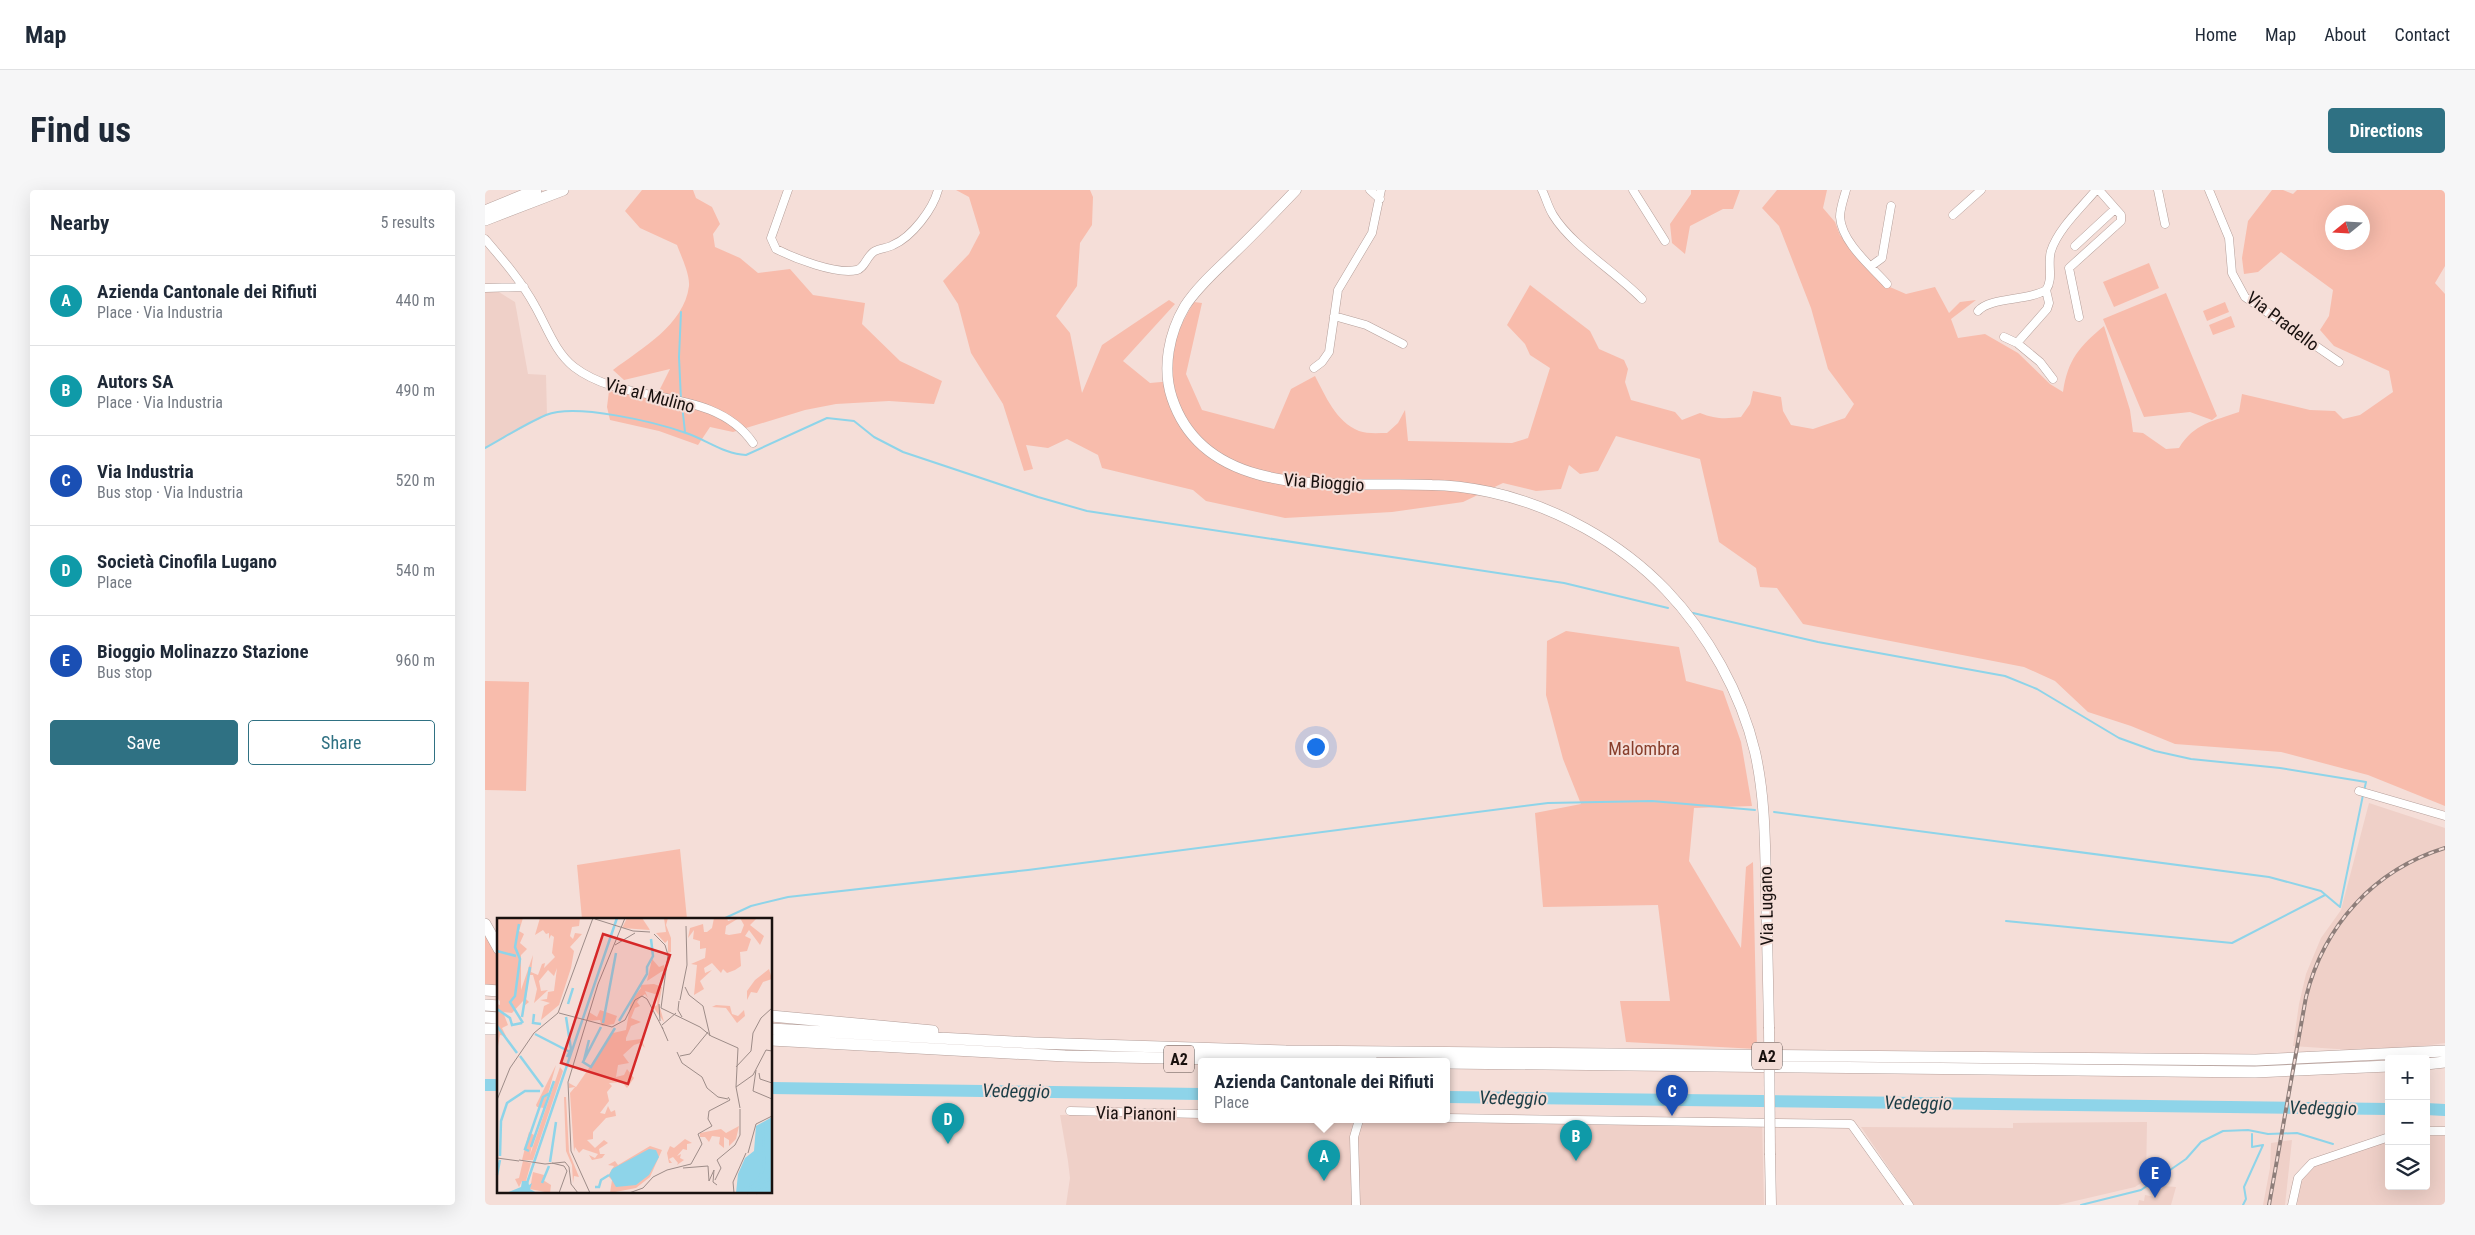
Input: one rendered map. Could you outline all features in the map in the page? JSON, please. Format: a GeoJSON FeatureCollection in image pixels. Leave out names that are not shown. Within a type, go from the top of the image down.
{"type":"FeatureCollection","features":[{"type":"Feature","properties":{"kind":"highway"},"geometry":{"type":"LineString","coordinates":[[485,211],[536,190]]}},
{"type":"Feature","properties":{"kind":"highway"},"geometry":{"type":"LineString","coordinates":[[485,220],[563,190]]}},
{"type":"Feature","properties":{"kind":"highway"},"geometry":{"type":"LineString","coordinates":[[485,924],[497,945]]}},
{"type":"Feature","properties":{"kind":"highway","name":"A2"},"geometry":{"type":"LineString","coordinates":[[773,1016],[990,1036],[1034,1043]]}},
{"type":"Feature","properties":{"kind":"highway","name":"A2"},"geometry":{"type":"LineString","coordinates":[[773,1029],[1034,1043],[1267,1051],[2255,1060],[2445,1051]]}},
{"type":"Feature","properties":{"kind":"highway","name":"A2"},"geometry":{"type":"LineString","coordinates":[[773,1040],[813,1044],[1065,1056],[1198,1059]]}},
{"type":"Feature","properties":{"kind":"highway","name":"A2"},"geometry":{"type":"LineString","coordinates":[[773,1046],[813,1044]]}},
{"type":"Feature","properties":{"kind":"highway"},"geometry":{"type":"LineString","coordinates":[[2430,1064],[2445,1062]]}},
{"type":"Feature","properties":{"kind":"highway","name":"A2"},"geometry":{"type":"LineString","coordinates":[[1450,1063],[2245,1072],[2385,1066]]}},
{"type":"Feature","properties":{"kind":"main road","name":"Via Bioggio"},"geometry":{"type":"LineString","coordinates":[[1296,190],[1202,284],[1184,308],[1176,325],[1169,355],[1170,391],[1180,417],[1195,438],[1207,450],[1228,462],[1282,480],[1324,484],[1452,486],[1491,492],[1539,506],[1587,529],[1618,550],[1665,589],[1693,622]]}},
{"type":"Feature","properties":{"kind":"main road","name":"Via Lugano"},"geometry":{"type":"LineString","coordinates":[[1693,622],[1723,668],[1741,707],[1754,749],[1760,778],[1765,824],[1771,1205]]}},
{"type":"Feature","properties":{"kind":"street"},"geometry":{"type":"LineString","coordinates":[[788,190],[771,238],[776,249],[791,256],[827,267],[855,271],[860,269],[875,252],[901,241],[929,212],[938,190]]}},
{"type":"Feature","properties":{"kind":"street"},"geometry":{"type":"LineString","coordinates":[[1370,190],[1380,198]]}},
{"type":"Feature","properties":{"kind":"street"},"geometry":{"type":"LineString","coordinates":[[1314,368],[1322,362],[1329,352],[1338,290],[1372,233],[1381,190]]}},
{"type":"Feature","properties":{"kind":"street"},"geometry":{"type":"LineString","coordinates":[[1542,190],[1552,214],[1567,233],[1625,281],[1642,300]]}},
{"type":"Feature","properties":{"kind":"street"},"geometry":{"type":"LineString","coordinates":[[1633,190],[1640,205],[1665,241]]}},
{"type":"Feature","properties":{"kind":"street"},"geometry":{"type":"LineString","coordinates":[[1846,190],[1840,217],[1849,241],[1887,284]]}},
{"type":"Feature","properties":{"kind":"street"},"geometry":{"type":"LineString","coordinates":[[1953,215],[1981,190]]}},
{"type":"Feature","properties":{"kind":"street"},"geometry":{"type":"LineString","coordinates":[[1978,311],[1981,307],[1997,301],[2005,302],[2046,290],[2050,284],[2051,253],[2057,239],[2097,190],[2121,215],[2121,221],[2069,268],[2079,317]]}},
{"type":"Feature","properties":{"kind":"street"},"geometry":{"type":"LineString","coordinates":[[2158,190],[2165,224]]}},
{"type":"Feature","properties":{"kind":"street","name":"Via Pradello"},"geometry":{"type":"LineString","coordinates":[[2209,190],[2229,238],[2232,273],[2245,297],[2339,362]]}},
{"type":"Feature","properties":{"kind":"street"},"geometry":{"type":"LineString","coordinates":[[1871,266],[1883,258],[1891,206]]}},
{"type":"Feature","properties":{"kind":"street"},"geometry":{"type":"LineString","coordinates":[[2075,246],[2115,209]]}},
{"type":"Feature","properties":{"kind":"street","name":"Via al Mulino"},"geometry":{"type":"LineString","coordinates":[[485,239],[523,287],[548,333],[573,366],[594,380],[611,386],[686,403],[731,422],[745,432],[753,444]]}},
{"type":"Feature","properties":{"kind":"street"},"geometry":{"type":"LineString","coordinates":[[485,288],[523,287]]}},
{"type":"Feature","properties":{"kind":"street"},"geometry":{"type":"LineString","coordinates":[[2017,343],[2047,309],[2049,303],[2046,290]]}},
{"type":"Feature","properties":{"kind":"street"},"geometry":{"type":"LineString","coordinates":[[1334,316],[1366,325],[1403,344]]}},
{"type":"Feature","properties":{"kind":"street"},"geometry":{"type":"LineString","coordinates":[[2004,337],[2017,343],[2040,362],[2053,379]]}},
{"type":"Feature","properties":{"kind":"street"},"geometry":{"type":"LineString","coordinates":[[2359,792],[2445,816]]}},
{"type":"Feature","properties":{"kind":"street","name":"Via Pianoni"},"geometry":{"type":"LineString","coordinates":[[1070,1112],[1198,1114]]}},
{"type":"Feature","properties":{"kind":"street"},"geometry":{"type":"LineString","coordinates":[[1450,1118],[1851,1124],[1855,1126],[1909,1205]]}},
{"type":"Feature","properties":{"kind":"street"},"geometry":{"type":"LineString","coordinates":[[1356,1205],[1354,1137],[1357,1123]]}},
{"type":"Feature","properties":{"kind":"street"},"geometry":{"type":"LineString","coordinates":[[2430,1131],[2445,1131]]}},
{"type":"Feature","properties":{"kind":"street"},"geometry":{"type":"LineString","coordinates":[[2292,1205],[2298,1178],[2313,1163],[2385,1138]]}},
{"type":"Feature","properties":{"kind":"shaded area"},"geometry":{"type":"Polygon","coordinates":[[[491,287],[515,302],[528,374],[546,375],[547,415],[485,448],[485,288],[491,287]]]}},
{"type":"Feature","properties":{"kind":"shaded area"},"geometry":{"type":"Polygon","coordinates":[[[2369,803],[2445,828],[2445,1043],[2380,1052],[2293,1046],[2299,1004],[2306,974],[2321,938],[2341,910],[2369,803]]]}},
{"type":"Feature","properties":{"kind":"shaded area"},"geometry":{"type":"Polygon","coordinates":[[[1198,1112],[1198,1123],[1450,1123],[1450,1116],[1762,1118],[1764,1205],[1066,1205],[1070,1178],[1060,1115],[1198,1112]]]}},
{"type":"Feature","properties":{"kind":"shaded area"},"geometry":{"type":"Polygon","coordinates":[[[2147,1122],[2146,1180],[2135,1187],[2058,1205],[1914,1205],[1861,1127],[2013,1128],[2013,1123],[2147,1122]]]}},
{"type":"Feature","properties":{"kind":"shaded area"},"geometry":{"type":"Polygon","coordinates":[[[2430,1136],[2445,1136],[2445,1205],[2297,1205],[2301,1181],[2315,1166],[2385,1142],[2385,1190],[2430,1190],[2430,1136]]]}},
{"type":"Feature","properties":{"kind":"shaded area"},"geometry":{"type":"Polygon","coordinates":[[[2292,1140],[2285,1205],[2263,1205],[2270,1168],[2271,1143],[2292,1140]]]}},
{"type":"Feature","properties":{"kind":"shaded area"},"geometry":{"type":"Polygon","coordinates":[[[2162,1186],[2176,1187],[2171,1205],[2138,1205],[2139,1200],[2144,1201],[2145,1195],[2155,1197],[2157,1189],[2162,1189],[2162,1186]]]}},
{"type":"Feature","properties":{"kind":"green space"},"geometry":{"type":"Polygon","coordinates":[[[642,190],[693,190],[696,198],[712,207],[720,224],[713,234],[715,247],[740,258],[758,273],[790,269],[813,295],[865,303],[862,324],[900,361],[942,381],[934,404],[889,401],[836,404],[805,410],[733,432],[710,427],[698,445],[659,431],[610,420],[607,407],[609,391],[655,399],[670,369],[624,380],[613,370],[648,344],[670,324],[685,300],[689,286],[687,271],[677,245],[640,228],[625,211],[642,190]]]}},
{"type":"Feature","properties":{"kind":"green space"},"geometry":{"type":"Polygon","coordinates":[[[956,190],[1090,190],[1093,197],[1092,225],[1080,243],[1077,286],[1056,316],[1070,333],[1082,393],[1102,345],[1169,300],[1175,304],[1123,361],[1150,383],[1172,381],[1176,340],[1194,302],[1202,303],[1186,374],[1202,410],[1274,429],[1291,389],[1315,376],[1338,415],[1351,427],[1359,431],[1387,433],[1398,423],[1405,410],[1408,441],[1512,443],[1528,438],[1550,368],[1530,355],[1525,344],[1507,325],[1530,285],[1590,331],[1599,349],[1624,360],[1628,369],[1625,382],[1631,400],[1675,412],[1682,420],[1700,413],[1730,418],[1741,417],[1750,404],[1753,391],[1781,397],[1783,411],[1791,425],[1813,429],[1845,418],[1854,404],[1828,369],[1811,308],[1779,226],[1762,208],[1777,190],[1827,190],[1823,208],[1835,222],[1840,235],[1883,284],[1906,294],[1935,287],[1949,313],[1960,302],[1976,300],[1951,319],[1958,338],[1985,334],[2018,353],[2050,384],[2063,392],[2068,371],[2076,354],[2104,326],[2130,410],[2133,432],[2143,433],[2166,449],[2179,448],[2191,433],[2198,428],[2239,412],[2242,394],[2310,410],[2335,411],[2343,419],[2360,415],[2393,392],[2389,371],[2334,346],[2320,330],[2329,316],[2333,290],[2281,252],[2258,272],[2244,274],[2242,258],[2248,221],[2272,190],[2283,190],[2293,194],[2297,190],[2445,190],[2445,266],[2435,283],[2445,294],[2445,806],[2368,775],[2281,752],[2175,744],[2131,726],[2088,712],[2055,681],[2024,667],[1803,624],[1777,588],[1760,587],[1756,568],[1719,542],[1700,459],[1616,436],[1598,471],[1580,474],[1569,465],[1561,489],[1536,491],[1503,483],[1463,502],[1392,512],[1285,518],[1206,501],[1193,490],[1102,468],[1098,455],[1067,439],[1048,448],[1026,445],[1033,469],[1024,471],[1003,404],[971,353],[958,304],[943,281],[969,254],[980,233],[969,197],[956,190]]]}},
{"type":"Feature","properties":{"kind":"green space"},"geometry":{"type":"Polygon","coordinates":[[[1691,190],[1740,190],[1733,209],[1723,209],[1690,226],[1685,254],[1672,243],[1670,224],[1691,194],[1691,190]]]}},
{"type":"Feature","properties":{"kind":"green space"},"geometry":{"type":"Polygon","coordinates":[[[2149,263],[2159,288],[2114,307],[2103,282],[2149,263]]]}},
{"type":"Feature","properties":{"kind":"green space"},"geometry":{"type":"Polygon","coordinates":[[[2166,293],[2217,416],[2212,420],[2190,412],[2144,417],[2103,319],[2166,293]]]}},
{"type":"Feature","properties":{"kind":"green space"},"geometry":{"type":"Polygon","coordinates":[[[2225,302],[2229,312],[2207,321],[2203,311],[2225,302]]]}},
{"type":"Feature","properties":{"kind":"green space"},"geometry":{"type":"Polygon","coordinates":[[[2231,316],[2235,327],[2213,335],[2209,325],[2231,316]]]}},
{"type":"Feature","properties":{"kind":"green space","name":"Malombra"},"geometry":{"type":"Polygon","coordinates":[[[1566,631],[1679,647],[1686,681],[1723,691],[1741,742],[1752,806],[1694,808],[1689,861],[1741,948],[1746,867],[1753,862],[1757,1049],[1626,1042],[1620,1001],[1670,1001],[1658,905],[1543,907],[1535,813],[1581,804],[1563,759],[1546,695],[1547,641],[1566,631]]]}},
{"type":"Feature","properties":{"kind":"green space"},"geometry":{"type":"Polygon","coordinates":[[[485,681],[529,682],[526,791],[485,790],[485,681]]]}},
{"type":"Feature","properties":{"kind":"green space"},"geometry":{"type":"Polygon","coordinates":[[[680,849],[687,918],[582,918],[577,865],[680,849]]]}},
{"type":"Feature","properties":{"kind":"green space"},"geometry":{"type":"Polygon","coordinates":[[[485,933],[497,953],[497,987],[485,985],[485,933]]]}},
{"type":"Feature","properties":{"kind":"waterway"},"geometry":{"type":"LineString","coordinates":[[681,312],[679,357],[681,400]]}},
{"type":"Feature","properties":{"kind":"waterway"},"geometry":{"type":"LineString","coordinates":[[682,405],[685,432]]}},
{"type":"Feature","properties":{"kind":"waterway"},"geometry":{"type":"LineString","coordinates":[[485,448],[523,426],[546,415],[559,412],[576,411],[636,419],[686,433],[730,452],[746,455],[827,418],[854,421],[874,437],[903,452],[1038,497],[1087,511],[1564,583],[1668,608]]}},
{"type":"Feature","properties":{"kind":"waterway"},"geometry":{"type":"LineString","coordinates":[[1693,613],[1818,642],[2005,676],[2037,689],[2119,738],[2155,751],[2191,759],[2280,768],[2366,782],[2364,791]]}},
{"type":"Feature","properties":{"kind":"waterway"},"geometry":{"type":"LineString","coordinates":[[1774,812],[2269,877],[2321,891],[2340,907],[2363,795]]}},
{"type":"Feature","properties":{"kind":"waterway"},"geometry":{"type":"LineString","coordinates":[[725,918],[751,906],[788,897],[1028,870],[1548,803],[1652,801],[1755,810]]}},
{"type":"Feature","properties":{"kind":"waterway"},"geometry":{"type":"LineString","coordinates":[[2006,921],[2232,943],[2325,895]]}},
{"type":"Feature","properties":{"kind":"waterway","name":"Vedeggio"},"geometry":{"type":"LineString","coordinates":[[485,1085],[497,1085]]}},
{"type":"Feature","properties":{"kind":"waterway","name":"Vedeggio"},"geometry":{"type":"LineString","coordinates":[[773,1088],[1198,1094]]}},
{"type":"Feature","properties":{"kind":"waterway","name":"Vedeggio"},"geometry":{"type":"LineString","coordinates":[[1450,1097],[2385,1109]]}},
{"type":"Feature","properties":{"kind":"waterway","name":"Vedeggio"},"geometry":{"type":"LineString","coordinates":[[2430,1109],[2445,1110]]}},
{"type":"Feature","properties":{"kind":"waterway"},"geometry":{"type":"LineString","coordinates":[[2081,1205],[2141,1190],[2186,1159],[2201,1142],[2223,1131],[2248,1130],[2268,1134],[2297,1133],[2333,1144]]}},
{"type":"Feature","properties":{"kind":"waterway"},"geometry":{"type":"LineString","coordinates":[[2243,1205],[2246,1199],[2244,1187],[2263,1145],[2252,1147],[2252,1134]]}},
{"type":"Feature","properties":{"kind":"railway"},"geometry":{"type":"LineString","coordinates":[[2269,1205],[2306,997],[2314,971],[2325,946],[2339,924],[2375,886],[2396,870],[2419,858],[2445,848]]}},
{"type":"Feature","properties":{"kind":"place","name":"Via Industria"},"geometry":{"type":"Point","coordinates":[1672,1116]}},
{"type":"Feature","properties":{"kind":"place","name":"Società Cinofila Lugano"},"geometry":{"type":"Point","coordinates":[948,1144]}},
{"type":"Feature","properties":{"kind":"place","name":"Autors SA"},"geometry":{"type":"Point","coordinates":[1576,1161]}},
{"type":"Feature","properties":{"kind":"place","name":"Azienda Cantonale dei Rifiuti"},"geometry":{"type":"Point","coordinates":[1324,1181]}},
{"type":"Feature","properties":{"kind":"place","name":"Bioggio Molinazzo Stazione"},"geometry":{"type":"Point","coordinates":[2155,1198]}}]}
